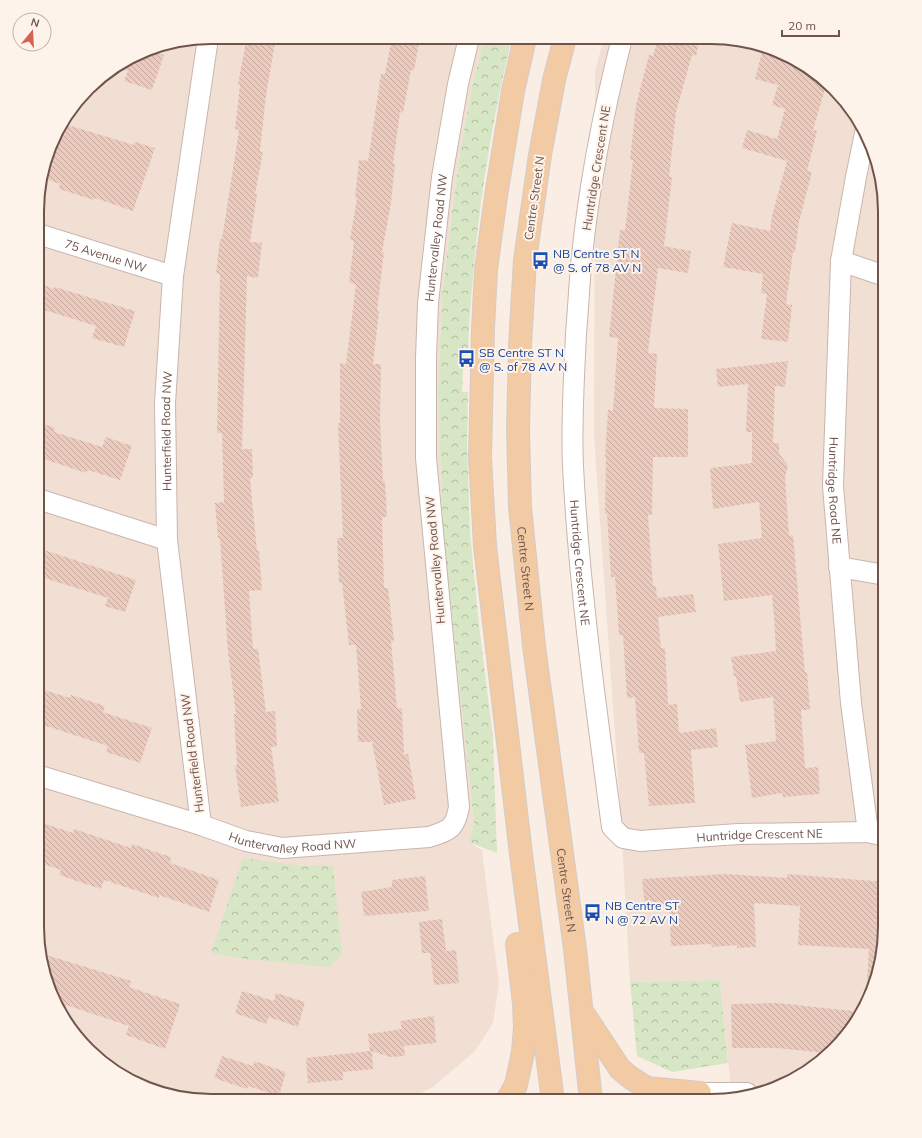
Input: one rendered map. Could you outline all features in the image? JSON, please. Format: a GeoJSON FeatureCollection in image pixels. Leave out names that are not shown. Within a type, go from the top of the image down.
{"type":"FeatureCollection","features":[{"type":"Feature","properties":{"kind":"main road"},"geometry":{"type":"LineString","coordinates":[[524,44],[513,91],[486,270],[480,457],[485,546],[551,1094]]}},
{"type":"Feature","properties":{"kind":"main road","name":"Centre Street N"},"geometry":{"type":"LineString","coordinates":[[563,44],[554,80],[540,154],[525,260],[520,346],[518,429],[520,507],[534,646],[575,949],[590,1094]]}},
{"type":"Feature","properties":{"kind":"main road"},"geometry":{"type":"LineString","coordinates":[[511,1094],[516,1085],[523,1052],[525,1027],[524,1003],[511,892],[521,854]]}},
{"type":"Feature","properties":{"kind":"main road"},"geometry":{"type":"LineString","coordinates":[[581,1011],[620,1069],[631,1078],[648,1088],[700,1093]]}},
{"type":"Feature","properties":{"kind":"street","name":"Hunterfield Road NW"},"geometry":{"type":"LineString","coordinates":[[200,825],[167,540],[165,403],[173,276],[207,44]]}},
{"type":"Feature","properties":{"kind":"street","name":"Huntervalley Road NW"},"geometry":{"type":"LineString","coordinates":[[44,777],[200,825],[246,841],[282,848],[429,836],[447,831],[452,827],[456,820],[459,807],[426,458],[426,358],[428,303],[442,177],[458,84],[468,44]]}},
{"type":"Feature","properties":{"kind":"street","name":"Huntridge Crescent NE"},"geometry":{"type":"LineString","coordinates":[[620,44],[608,93],[591,185],[581,266],[574,379],[573,464],[580,567],[591,668],[612,828],[623,838],[640,841],[738,834],[876,834]]}},
{"type":"Feature","properties":{"kind":"street","name":"Huntridge Road NE"},"geometry":{"type":"LineString","coordinates":[[863,142],[841,261],[833,486],[851,703],[876,834]]}},
{"type":"Feature","properties":{"kind":"street","name":"75 Avenue NW"},"geometry":{"type":"LineString","coordinates":[[44,236],[173,276]]}},
{"type":"Feature","properties":{"kind":"street"},"geometry":{"type":"LineString","coordinates":[[841,261],[878,274]]}},
{"type":"Feature","properties":{"kind":"street"},"geometry":{"type":"LineString","coordinates":[[44,501],[167,540]]}},
{"type":"Feature","properties":{"kind":"street"},"geometry":{"type":"LineString","coordinates":[[839,567],[878,574]]}},
{"type":"Feature","properties":{"kind":"street"},"geometry":{"type":"LineString","coordinates":[[693,1094],[733,1093]]}},
{"type":"Feature","properties":{"kind":"shaded area"},"geometry":{"type":"Polygon","coordinates":[[[200,44],[483,44],[472,88],[461,146],[452,212],[442,296],[438,392],[443,531],[474,823],[469,842],[482,850],[499,984],[493,1023],[475,1051],[433,1087],[420,1094],[200,1094],[178,1091],[157,1085],[127,1072],[109,1060],[85,1037],[66,1011],[61,1001],[47,960],[44,938],[45,189],[53,157],[61,137],[78,109],[85,101],[109,78],[127,66],[157,53],[178,47],[200,44]]]}},
{"type":"Feature","properties":{"kind":"shaded area"},"geometry":{"type":"Polygon","coordinates":[[[602,44],[733,45],[765,53],[785,61],[813,78],[844,109],[861,137],[869,157],[877,189],[877,949],[869,981],[856,1011],[844,1029],[821,1053],[795,1072],[785,1077],[765,1085],[733,1093],[732,1093],[720,980],[630,982],[620,806],[594,437],[595,71],[602,44]]]}},
{"type":"Feature","properties":{"kind":"green space"},"geometry":{"type":"Polygon","coordinates":[[[483,44],[511,44],[495,114],[482,192],[473,270],[468,348],[464,348],[462,392],[468,392],[467,443],[470,532],[479,625],[493,738],[497,853],[469,842],[474,823],[443,531],[438,392],[442,296],[461,146],[472,88],[483,44]]]}},
{"type":"Feature","properties":{"kind":"green space"},"geometry":{"type":"Polygon","coordinates":[[[243,858],[303,866],[333,865],[342,953],[330,967],[247,959],[211,953],[243,858]]]}},
{"type":"Feature","properties":{"kind":"green space"},"geometry":{"type":"Polygon","coordinates":[[[720,980],[728,1063],[672,1072],[637,1056],[630,982],[720,980]]]}},
{"type":"Feature","properties":{"kind":"building"},"geometry":{"type":"Polygon","coordinates":[[[246,44],[275,44],[266,95],[260,151],[263,152],[255,194],[257,194],[250,242],[262,243],[258,278],[247,276],[242,449],[252,449],[253,478],[250,478],[262,590],[249,591],[253,649],[258,649],[266,712],[275,711],[277,746],[271,747],[279,802],[241,807],[235,766],[237,765],[234,714],[236,714],[228,652],[220,538],[218,539],[215,503],[224,502],[222,433],[217,433],[220,274],[216,273],[220,239],[222,239],[239,130],[235,129],[240,85],[238,84],[246,44]]]}},
{"type":"Feature","properties":{"kind":"building"},"geometry":{"type":"Polygon","coordinates":[[[391,44],[419,44],[414,70],[411,70],[403,113],[400,112],[393,164],[395,164],[391,203],[382,252],[384,252],[373,364],[381,364],[380,419],[383,481],[385,481],[387,517],[382,517],[384,588],[388,588],[394,641],[391,641],[397,708],[402,708],[404,755],[408,754],[416,799],[384,805],[372,742],[358,742],[357,709],[361,709],[356,645],[349,645],[342,583],[339,583],[337,538],[343,538],[338,423],[340,423],[340,363],[346,364],[356,284],[349,283],[354,241],[350,240],[357,198],[355,198],[359,160],[368,161],[381,74],[385,74],[391,44]]]}},
{"type":"Feature","properties":{"kind":"building"},"geometry":{"type":"Polygon","coordinates":[[[656,44],[699,44],[696,56],[692,55],[676,112],[669,177],[672,177],[664,246],[691,251],[688,273],[658,268],[648,353],[657,354],[654,408],[688,409],[688,457],[653,457],[652,515],[648,515],[653,586],[656,586],[657,598],[693,594],[696,612],[658,617],[661,648],[665,648],[668,705],[677,704],[679,733],[716,728],[718,747],[691,750],[695,803],[649,806],[644,753],[639,753],[635,697],[627,698],[623,635],[619,635],[615,577],[611,577],[607,514],[605,514],[605,457],[608,410],[613,411],[618,338],[609,337],[620,230],[625,231],[633,160],[630,160],[636,105],[649,55],[653,56],[656,44]]]}},
{"type":"Feature","properties":{"kind":"building"},"geometry":{"type":"Polygon","coordinates":[[[762,52],[795,66],[813,78],[825,89],[813,130],[817,131],[807,171],[812,172],[799,222],[795,252],[793,252],[786,304],[792,305],[788,342],[761,339],[767,294],[761,293],[763,274],[723,267],[732,223],[770,231],[772,216],[787,161],[742,148],[747,130],[777,139],[785,109],[772,105],[778,85],[755,79],[762,52]]]}},
{"type":"Feature","properties":{"kind":"building"},"geometry":{"type":"Polygon","coordinates":[[[157,53],[164,55],[152,90],[124,81],[128,71],[122,69],[157,53]]]}},
{"type":"Feature","properties":{"kind":"building"},"geometry":{"type":"Polygon","coordinates":[[[67,125],[134,145],[135,142],[155,148],[133,211],[95,198],[94,200],[59,189],[60,184],[47,180],[53,157],[67,125]]]}},
{"type":"Feature","properties":{"kind":"building"},"geometry":{"type":"Polygon","coordinates":[[[44,285],[54,289],[55,287],[135,311],[124,347],[92,338],[96,326],[44,310],[44,285]]]}},
{"type":"Feature","properties":{"kind":"building"},"geometry":{"type":"Polygon","coordinates":[[[788,361],[785,387],[775,386],[773,443],[779,443],[779,454],[788,465],[785,477],[789,536],[793,535],[805,673],[807,672],[810,710],[801,710],[805,768],[818,767],[820,794],[783,797],[782,793],[752,798],[745,745],[776,741],[773,697],[740,702],[731,657],[776,651],[774,617],[772,595],[724,601],[718,544],[762,538],[759,502],[713,509],[710,468],[752,463],[752,432],[746,432],[748,384],[718,387],[716,369],[788,361]]]}},
{"type":"Feature","properties":{"kind":"building"},"geometry":{"type":"Polygon","coordinates":[[[44,424],[55,428],[54,432],[102,447],[106,437],[132,446],[120,480],[88,470],[86,473],[44,459],[44,424]]]}},
{"type":"Feature","properties":{"kind":"building"},"geometry":{"type":"Polygon","coordinates":[[[44,550],[136,580],[125,612],[105,606],[108,598],[44,578],[44,550]]]}},
{"type":"Feature","properties":{"kind":"building"},"geometry":{"type":"Polygon","coordinates":[[[44,690],[70,698],[71,695],[105,706],[103,712],[152,728],[140,763],[106,752],[108,746],[44,725],[44,690]]]}},
{"type":"Feature","properties":{"kind":"building"},"geometry":{"type":"Polygon","coordinates":[[[44,823],[73,833],[74,829],[131,848],[132,844],[171,857],[170,863],[219,880],[209,912],[159,895],[159,898],[104,880],[101,889],[59,875],[61,870],[44,864],[44,823]]]}},
{"type":"Feature","properties":{"kind":"building"},"geometry":{"type":"Polygon","coordinates":[[[727,874],[787,878],[787,874],[878,881],[878,938],[875,960],[869,980],[867,980],[869,949],[798,945],[800,906],[754,903],[756,947],[737,948],[737,945],[712,947],[711,944],[671,946],[669,904],[645,906],[642,879],[727,874]]]}},
{"type":"Feature","properties":{"kind":"building"},"geometry":{"type":"Polygon","coordinates":[[[425,876],[429,911],[364,916],[361,892],[392,887],[392,880],[425,876]]]}},
{"type":"Feature","properties":{"kind":"building"},"geometry":{"type":"Polygon","coordinates":[[[442,919],[446,951],[456,950],[459,983],[434,985],[430,953],[422,953],[419,922],[442,919]]]}},
{"type":"Feature","properties":{"kind":"building"},"geometry":{"type":"Polygon","coordinates":[[[46,955],[131,981],[129,987],[180,1004],[165,1049],[126,1035],[129,1026],[66,1005],[65,1008],[53,981],[46,955]]]}},
{"type":"Feature","properties":{"kind":"building"},"geometry":{"type":"Polygon","coordinates":[[[242,991],[274,1001],[276,993],[305,1002],[298,1027],[269,1017],[266,1024],[235,1013],[242,991]]]}},
{"type":"Feature","properties":{"kind":"building"},"geometry":{"type":"Polygon","coordinates":[[[777,1003],[856,1011],[844,1029],[821,1053],[777,1048],[732,1048],[731,1004],[777,1003]]]}},
{"type":"Feature","properties":{"kind":"building"},"geometry":{"type":"Polygon","coordinates":[[[434,1016],[436,1043],[404,1046],[405,1056],[390,1057],[372,1051],[373,1069],[343,1072],[343,1080],[308,1083],[306,1058],[370,1051],[368,1034],[402,1029],[400,1021],[434,1016]]]}},
{"type":"Feature","properties":{"kind":"building"},"geometry":{"type":"Polygon","coordinates":[[[222,1056],[253,1066],[254,1061],[286,1072],[280,1094],[273,1094],[248,1086],[247,1089],[214,1078],[222,1056]]]}},
{"type":"Feature","properties":{"kind":"place","name":"NB Centre ST N @ S. of 78 AV N"},"geometry":{"type":"Point","coordinates":[540,260]}},
{"type":"Feature","properties":{"kind":"place","name":"SB Centre ST N @ S. of 78 AV N"},"geometry":{"type":"Point","coordinates":[466,359]}},
{"type":"Feature","properties":{"kind":"place","name":"NB Centre ST N @ 72 AV N"},"geometry":{"type":"Point","coordinates":[592,912]}}]}
